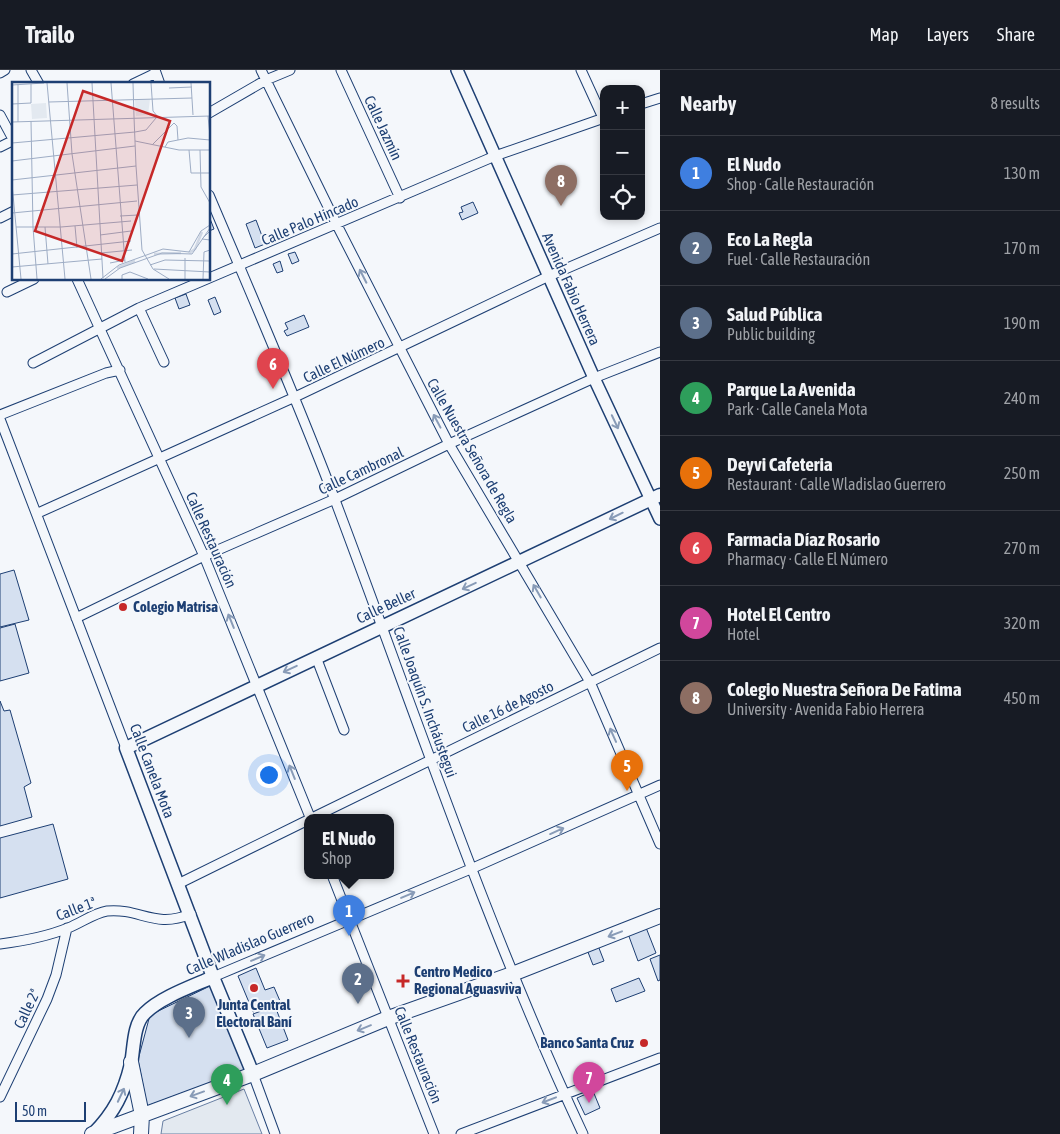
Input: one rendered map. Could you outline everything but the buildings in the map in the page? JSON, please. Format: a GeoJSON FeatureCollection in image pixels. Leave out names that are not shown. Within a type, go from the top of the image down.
{"type":"FeatureCollection","features":[{"type":"Feature","properties":{"kind":"main road","name":"Calle Beller"},"geometry":{"type":"LineString","coordinates":[[126,748],[257,684],[520,563],[655,497]]}},
{"type":"Feature","properties":{"kind":"main road","name":"Calle Canela Mota"},"geometry":{"type":"LineString","coordinates":[[126,748],[191,914],[213,977],[253,1074]]}},
{"type":"Feature","properties":{"kind":"main road"},"geometry":{"type":"LineString","coordinates":[[93,1134],[253,1074],[388,1018],[514,973],[660,916]]}},
{"type":"Feature","properties":{"kind":"main road","name":"Calle Wladislao Guerrero"},"geometry":{"type":"LineString","coordinates":[[93,1134],[109,1118],[124,1088],[137,1028],[144,1013],[179,992],[213,977]]}},
{"type":"Feature","properties":{"kind":"main road"},"geometry":{"type":"LineString","coordinates":[[131,1062],[142,1115],[142,1134]]}},
{"type":"Feature","properties":{"kind":"street"},"geometry":{"type":"LineString","coordinates":[[0,73],[4,70]]}},
{"type":"Feature","properties":{"kind":"street"},"geometry":{"type":"LineString","coordinates":[[31,70],[38,82]]}},
{"type":"Feature","properties":{"kind":"street","name":"Calle Nuestra Señora de Regla"},"geometry":{"type":"LineString","coordinates":[[261,70],[337,225],[449,444],[590,682],[660,844]]}},
{"type":"Feature","properties":{"kind":"street"},"geometry":{"type":"LineString","coordinates":[[210,112],[266,80],[290,70]]}},
{"type":"Feature","properties":{"kind":"street","name":"Calle Jazmín"},"geometry":{"type":"LineString","coordinates":[[341,70],[400,198]]}},
{"type":"Feature","properties":{"kind":"street","name":"Avenida Fabio Herrera"},"geometry":{"type":"LineString","coordinates":[[457,70],[594,378],[655,497],[660,519]]}},
{"type":"Feature","properties":{"kind":"street"},"geometry":{"type":"LineString","coordinates":[[581,70],[600,111]]}},
{"type":"Feature","properties":{"kind":"street"},"geometry":{"type":"LineString","coordinates":[[137,82],[155,72]]}},
{"type":"Feature","properties":{"kind":"street"},"geometry":{"type":"LineString","coordinates":[[645,103],[660,98]]}},
{"type":"Feature","properties":{"kind":"street"},"geometry":{"type":"LineString","coordinates":[[0,115],[12,136]]}},
{"type":"Feature","properties":{"kind":"street","name":"Calle Palo Hincado"},"geometry":{"type":"LineString","coordinates":[[210,278],[495,156],[600,119]]}},
{"type":"Feature","properties":{"kind":"street"},"geometry":{"type":"LineString","coordinates":[[0,147],[12,141]]}},
{"type":"Feature","properties":{"kind":"street","name":"Calle Joaquín S. Incháustegui"},"geometry":{"type":"LineString","coordinates":[[210,197],[295,397],[335,499],[514,973],[584,1134]]}},
{"type":"Feature","properties":{"kind":"street"},"geometry":{"type":"LineString","coordinates":[[0,218],[12,212]]}},
{"type":"Feature","properties":{"kind":"street","name":"Calle El Número"},"geometry":{"type":"LineString","coordinates":[[38,513],[400,349],[549,276],[660,228]]}},
{"type":"Feature","properties":{"kind":"street"},"geometry":{"type":"LineString","coordinates":[[7,292],[32,280]]}},
{"type":"Feature","properties":{"kind":"street","name":"Calle Restauración"},"geometry":{"type":"LineString","coordinates":[[77,280],[204,556],[311,814]]}},
{"type":"Feature","properties":{"kind":"street","name":"Calle Palo Hincado"},"geometry":{"type":"LineString","coordinates":[[33,363],[139,308],[206,280]]}},
{"type":"Feature","properties":{"kind":"street"},"geometry":{"type":"LineString","coordinates":[[139,308],[164,362]]}},
{"type":"Feature","properties":{"kind":"street","name":"Calle Cambronal"},"geometry":{"type":"LineString","coordinates":[[76,618],[204,556],[335,499],[449,444],[594,378],[660,352]]}},
{"type":"Feature","properties":{"kind":"street"},"geometry":{"type":"LineString","coordinates":[[0,417],[106,373],[120,370]]}},
{"type":"Feature","properties":{"kind":"street","name":"Calle Canela Mota"},"geometry":{"type":"LineString","coordinates":[[0,417],[126,748]]}},
{"type":"Feature","properties":{"kind":"street","name":"Calle 16 de Agosto"},"geometry":{"type":"LineString","coordinates":[[318,814],[660,648]]}},
{"type":"Feature","properties":{"kind":"street"},"geometry":{"type":"LineString","coordinates":[[316,657],[344,730]]}},
{"type":"Feature","properties":{"kind":"street","name":"Calle Wladislao Guerrero"},"geometry":{"type":"LineString","coordinates":[[213,977],[473,868],[660,785]]}},
{"type":"Feature","properties":{"kind":"street"},"geometry":{"type":"LineString","coordinates":[[178,884],[304,822]]}},
{"type":"Feature","properties":{"kind":"street","name":"Calle Restauración"},"geometry":{"type":"LineString","coordinates":[[334,879],[434,1134]]}},
{"type":"Feature","properties":{"kind":"street","name":"Calle 1ª"},"geometry":{"type":"LineString","coordinates":[[0,944],[25,941],[67,928],[106,911],[174,921],[191,914]]}},
{"type":"Feature","properties":{"kind":"street","name":"Calle 2ª"},"geometry":{"type":"LineString","coordinates":[[0,1097],[50,991],[67,928]]}},
{"type":"Feature","properties":{"kind":"street"},"geometry":{"type":"LineString","coordinates":[[461,1134],[660,1058]]}},
{"type":"Feature","properties":{"kind":"street","name":"Calle Canela Mota"},"geometry":{"type":"LineString","coordinates":[[253,1074],[275,1134]]}},
{"type":"Feature","properties":{"kind":"shaded area"},"geometry":{"type":"Polygon","coordinates":[[[244,1089],[262,1134],[161,1134],[163,1121],[244,1089]]]}},
{"type":"Feature","properties":{"kind":"place","name":"Colegio Nuestra Señora De Fatima"},"geometry":{"type":"Point","coordinates":[561,206]}},
{"type":"Feature","properties":{"kind":"place","name":"Farmacia Díaz Rosario"},"geometry":{"type":"Point","coordinates":[273,389]}},
{"type":"Feature","properties":{"kind":"place","name":"Colegio Matrisa"},"geometry":{"type":"Point","coordinates":[123,607]}},
{"type":"Feature","properties":{"kind":"place","name":"Deyvi Cafeteria"},"geometry":{"type":"Point","coordinates":[627,791]}},
{"type":"Feature","properties":{"kind":"place","name":"El Nudo"},"geometry":{"type":"Point","coordinates":[349,936]}},
{"type":"Feature","properties":{"kind":"place","name":"Centro Medico Regional Aguasviva"},"geometry":{"type":"Point","coordinates":[403,981]}},
{"type":"Feature","properties":{"kind":"place","name":"Junta Central Electoral Baní"},"geometry":{"type":"Point","coordinates":[254,988]}},
{"type":"Feature","properties":{"kind":"place","name":"Eco La Regla"},"geometry":{"type":"Point","coordinates":[358,1004]}},
{"type":"Feature","properties":{"kind":"place","name":"Salud Pública"},"geometry":{"type":"Point","coordinates":[189,1038]}},
{"type":"Feature","properties":{"kind":"place","name":"Banco Santa Cruz"},"geometry":{"type":"Point","coordinates":[644,1043]}},
{"type":"Feature","properties":{"kind":"place","name":"Hotel El Centro"},"geometry":{"type":"Point","coordinates":[589,1103]}},
{"type":"Feature","properties":{"kind":"place","name":"Parque La Avenida"},"geometry":{"type":"Point","coordinates":[227,1105]}}]}
